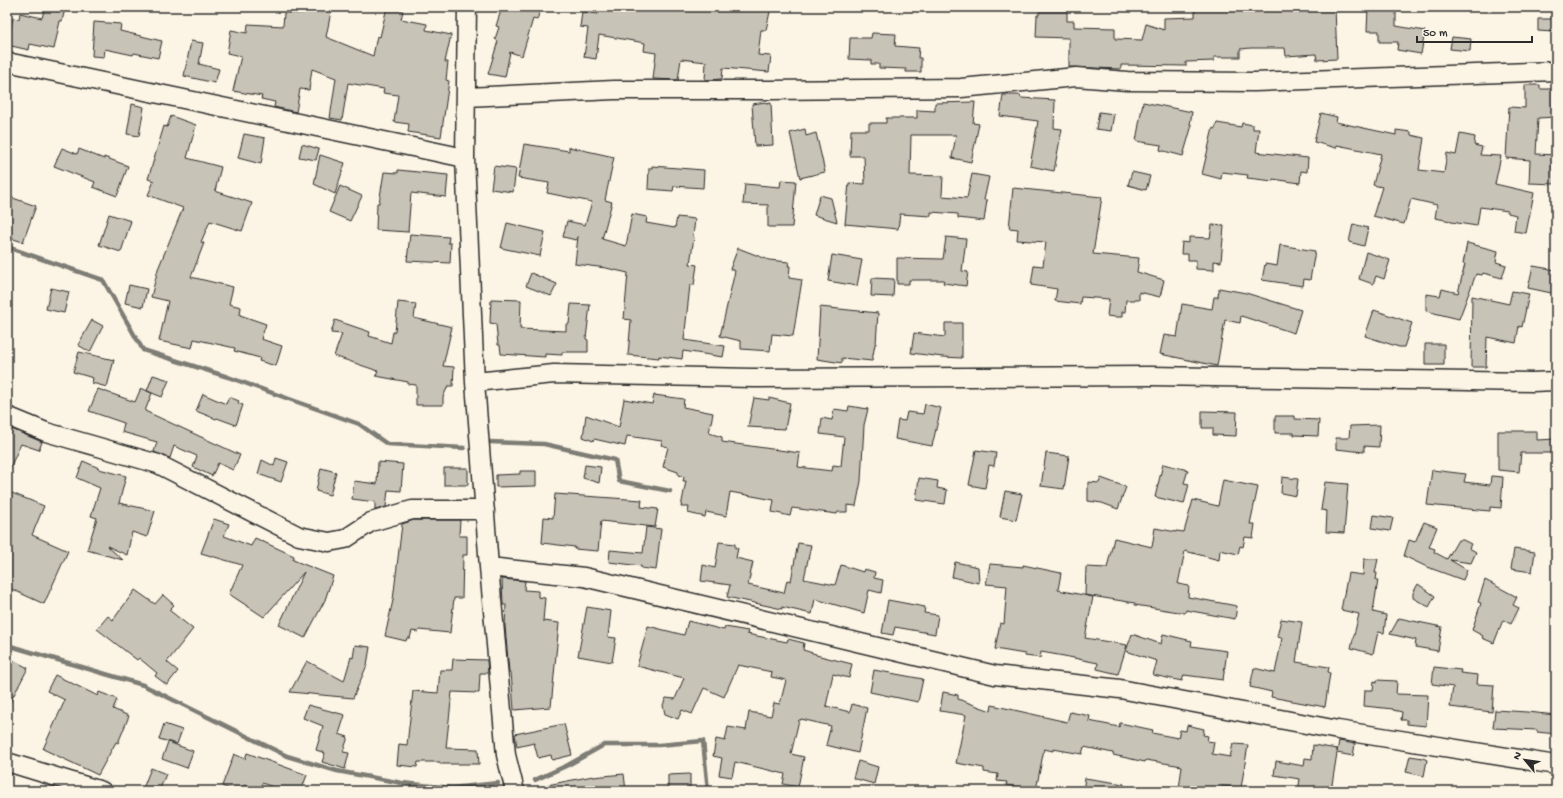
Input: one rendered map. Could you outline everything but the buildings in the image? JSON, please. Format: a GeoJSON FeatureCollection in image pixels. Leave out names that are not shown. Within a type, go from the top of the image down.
{"type":"FeatureCollection","features":[{"type":"Feature","properties":{"kind":"street"},"geometry":{"type":"LineString","coordinates":[[467,7],[465,158],[475,382],[484,510],[506,755],[515,791]]}},
{"type":"Feature","properties":{"kind":"street"},"geometry":{"type":"LineString","coordinates":[[7,62],[465,158]]}},
{"type":"Feature","properties":{"kind":"street"},"geometry":{"type":"LineString","coordinates":[[467,97],[614,90],[961,88],[1076,77],[1127,81],[1254,82],[1556,70]]}},
{"type":"Feature","properties":{"kind":"street"},"geometry":{"type":"LineString","coordinates":[[475,382],[554,374],[753,378],[1150,376],[1532,382],[1556,381]]}},
{"type":"Feature","properties":{"kind":"street"},"geometry":{"type":"LineString","coordinates":[[7,416],[46,432],[158,464],[299,536],[329,542],[345,539],[371,522],[412,510],[484,510]]}},
{"type":"Feature","properties":{"kind":"street"},"geometry":{"type":"LineString","coordinates":[[489,567],[584,577],[995,675],[1120,689],[1338,730],[1556,765]]}},
{"type":"Feature","properties":{"kind":"street"},"geometry":{"type":"LineString","coordinates":[[7,762],[102,791]]}},
{"type":"Feature","properties":{"kind":"waterway"},"geometry":{"type":"LineString","coordinates":[[7,247],[103,280],[143,350],[228,377],[359,424],[387,444],[464,448]]}},
{"type":"Feature","properties":{"kind":"waterway"},"geometry":{"type":"LineString","coordinates":[[490,442],[544,444],[615,460],[619,481],[670,491]]}},
{"type":"Feature","properties":{"kind":"waterway"},"geometry":{"type":"LineString","coordinates":[[7,645],[143,685],[287,756],[337,771],[402,783],[452,788],[498,783]]}},
{"type":"Feature","properties":{"kind":"waterway"},"geometry":{"type":"LineString","coordinates":[[535,780],[568,765],[604,745],[659,745],[703,741],[708,791]]}}]}
